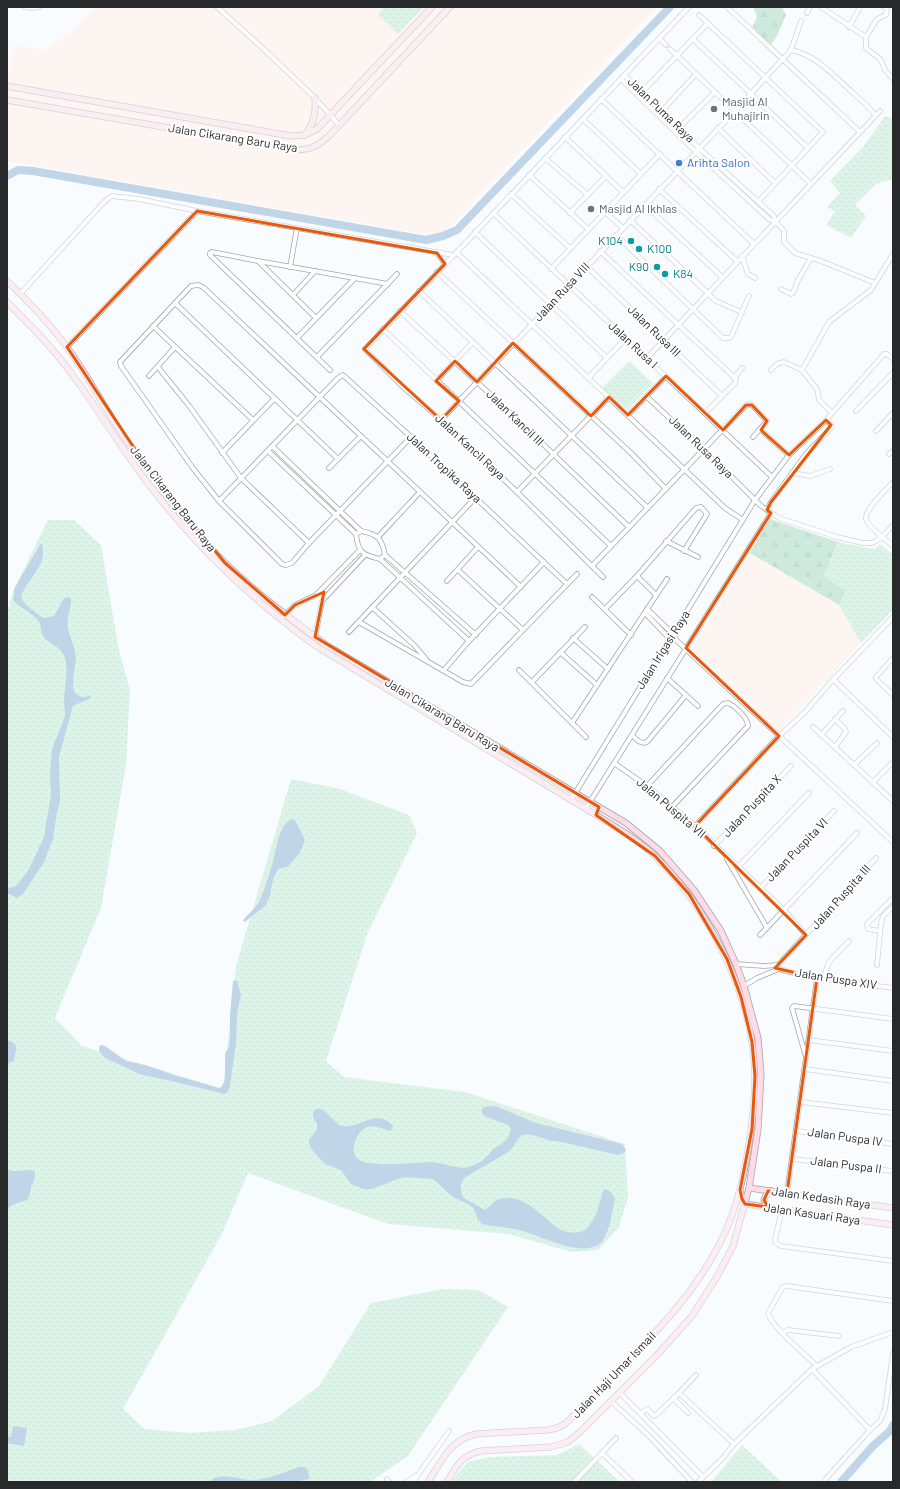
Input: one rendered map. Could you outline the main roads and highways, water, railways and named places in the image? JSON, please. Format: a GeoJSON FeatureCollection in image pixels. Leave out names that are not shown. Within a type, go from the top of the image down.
{"type":"FeatureCollection","features":[{"type":"Feature","properties":{"kind":"main road","name":"Jalan Cikarang Baru Raya"},"geometry":{"type":"LineString","coordinates":[[7,86],[291,136],[305,135],[317,129],[432,7]]}},
{"type":"Feature","properties":{"kind":"main road","name":"Jalan Cikarang Baru Raya"},"geometry":{"type":"LineString","coordinates":[[7,100],[297,150],[310,149],[320,144],[450,7]]}},
{"type":"Feature","properties":{"kind":"main road"},"geometry":{"type":"LineString","coordinates":[[305,135],[311,127],[314,118],[316,108],[314,98]]}},
{"type":"Feature","properties":{"kind":"main road","name":"Jalan Cikarang Baru Raya"},"geometry":{"type":"LineString","coordinates":[[7,281],[56,333],[67,347],[125,438],[179,510],[209,546],[225,563],[303,636],[322,650],[620,829],[655,856],[689,894],[712,931],[727,960],[741,997],[752,1042],[755,1076],[752,1130],[740,1188]]}},
{"type":"Feature","properties":{"kind":"main road","name":"Jalan Cikarang Baru Raya"},"geometry":{"type":"LineString","coordinates":[[7,302],[58,356],[74,376],[153,490],[181,525],[242,588],[283,617],[374,674],[626,823],[660,851],[694,890],[721,931],[736,964],[744,986],[758,1038],[761,1074],[758,1129],[749,1188]]}},
{"type":"Feature","properties":{"kind":"main road"},"geometry":{"type":"LineString","coordinates":[[303,636],[306,631]]}},
{"type":"Feature","properties":{"kind":"main road"},"geometry":{"type":"LineString","coordinates":[[596,815],[598,811],[602,809]]}},
{"type":"Feature","properties":{"kind":"main road"},"geometry":{"type":"LineString","coordinates":[[740,1188],[742,1199],[745,1204]]}},
{"type":"Feature","properties":{"kind":"main road","name":"Jalan Haji Umar Ismail"},"geometry":{"type":"LineString","coordinates":[[428,1482],[451,1446],[466,1437],[476,1434],[548,1430],[557,1428],[571,1418],[645,1344],[681,1304],[696,1284],[722,1239],[731,1218],[740,1188]]}},
{"type":"Feature","properties":{"kind":"main road","name":"Jalan Haji Umar Ismail"},"geometry":{"type":"LineString","coordinates":[[446,1482],[462,1460],[473,1452],[551,1447],[568,1442],[611,1402],[692,1316],[718,1275],[733,1246],[749,1188]]}},
{"type":"Feature","properties":{"kind":"main road","name":"Jalan Kedasih Raya"},"geometry":{"type":"LineString","coordinates":[[749,1188],[893,1208]]}},
{"type":"Feature","properties":{"kind":"main road"},"geometry":{"type":"LineString","coordinates":[[768,1207],[764,1200],[766,1194],[771,1191]]}},
{"type":"Feature","properties":{"kind":"main road","name":"Jalan Kasuari Raya"},"geometry":{"type":"LineString","coordinates":[[745,1204],[893,1225]]}},
{"type":"Feature","properties":{"kind":"water"},"geometry":{"type":"Polygon","coordinates":[[[41,543],[43,558],[23,591],[21,598],[31,609],[44,618],[54,616],[64,598],[68,597],[71,599],[68,623],[76,657],[73,688],[79,696],[87,697],[90,695],[91,698],[73,706],[59,757],[60,801],[53,839],[44,862],[23,894],[17,898],[7,893],[7,888],[14,887],[18,884],[29,869],[44,837],[51,794],[50,776],[52,749],[65,716],[64,700],[67,670],[65,658],[60,650],[43,636],[40,623],[37,619],[13,600],[15,587],[41,543]]]}},
{"type":"Feature","properties":{"kind":"water"},"geometry":{"type":"Polygon","coordinates":[[[292,819],[295,820],[305,840],[300,853],[287,867],[278,869],[273,879],[270,896],[266,905],[245,922],[243,921],[244,919],[255,907],[262,896],[281,831],[287,822],[292,819]]]}},
{"type":"Feature","properties":{"kind":"water"},"geometry":{"type":"Polygon","coordinates":[[[233,981],[237,981],[241,995],[237,1014],[236,1044],[230,1085],[228,1092],[225,1094],[142,1075],[105,1058],[99,1051],[99,1047],[101,1045],[105,1046],[126,1061],[145,1065],[219,1088],[225,1080],[225,1053],[229,1047],[230,1014],[233,981]]]}},
{"type":"Feature","properties":{"kind":"water"},"geometry":{"type":"Polygon","coordinates":[[[7,1040],[14,1043],[16,1050],[14,1060],[7,1065],[7,1040]]]}},
{"type":"Feature","properties":{"kind":"water"},"geometry":{"type":"Polygon","coordinates":[[[484,1107],[498,1107],[536,1123],[622,1144],[626,1150],[624,1153],[618,1155],[553,1141],[533,1135],[524,1135],[518,1139],[512,1149],[464,1178],[461,1183],[461,1190],[464,1198],[485,1210],[497,1200],[506,1198],[515,1199],[530,1206],[558,1228],[574,1233],[582,1231],[589,1226],[596,1213],[604,1189],[608,1190],[612,1193],[615,1199],[605,1236],[596,1246],[574,1248],[527,1232],[482,1224],[478,1220],[474,1209],[470,1205],[453,1197],[433,1179],[403,1177],[372,1189],[363,1189],[351,1184],[341,1170],[325,1164],[312,1150],[309,1144],[309,1140],[317,1129],[313,1112],[317,1109],[324,1111],[343,1126],[356,1125],[375,1118],[381,1118],[393,1126],[391,1131],[373,1126],[367,1127],[363,1130],[357,1138],[354,1147],[354,1152],[359,1160],[372,1163],[393,1164],[430,1162],[465,1168],[483,1160],[493,1149],[508,1138],[511,1128],[508,1125],[484,1116],[481,1110],[484,1107]]]}},
{"type":"Feature","properties":{"kind":"water"},"geometry":{"type":"Polygon","coordinates":[[[7,1169],[13,1171],[31,1170],[34,1171],[35,1176],[27,1200],[12,1205],[7,1209],[7,1169]]]}},
{"type":"Feature","properties":{"kind":"water"},"geometry":{"type":"Polygon","coordinates":[[[13,1426],[27,1428],[24,1446],[7,1443],[7,1436],[11,1437],[13,1426]]]}},
{"type":"Feature","properties":{"kind":"water"},"geometry":{"type":"Polygon","coordinates":[[[299,1467],[306,1468],[309,1474],[309,1479],[295,1482],[209,1482],[225,1476],[248,1480],[260,1479],[299,1467]]]}},
{"type":"Feature","properties":{"kind":"waterway"},"geometry":{"type":"LineString","coordinates":[[7,176],[18,170],[33,171],[426,240],[443,236],[457,230],[670,7]]}},
{"type":"Feature","properties":{"kind":"waterway"},"geometry":{"type":"LineString","coordinates":[[841,1482],[873,1446],[890,1431],[893,1425]]}},
{"type":"Feature","properties":{"kind":"place","name":"Masjid Al Muhajirin"},"geometry":{"type":"Point","coordinates":[714,109]}},
{"type":"Feature","properties":{"kind":"place","name":"Arihta Salon"},"geometry":{"type":"Point","coordinates":[679,163]}},
{"type":"Feature","properties":{"kind":"place","name":"Masjid Al Ikhlas"},"geometry":{"type":"Point","coordinates":[591,209]}},
{"type":"Feature","properties":{"kind":"place","name":"K104"},"geometry":{"type":"Point","coordinates":[631,241]}},
{"type":"Feature","properties":{"kind":"place","name":"K100"},"geometry":{"type":"Point","coordinates":[639,249]}},
{"type":"Feature","properties":{"kind":"place","name":"K90"},"geometry":{"type":"Point","coordinates":[657,267]}},
{"type":"Feature","properties":{"kind":"place","name":"K84"},"geometry":{"type":"Point","coordinates":[665,274]}}]}
